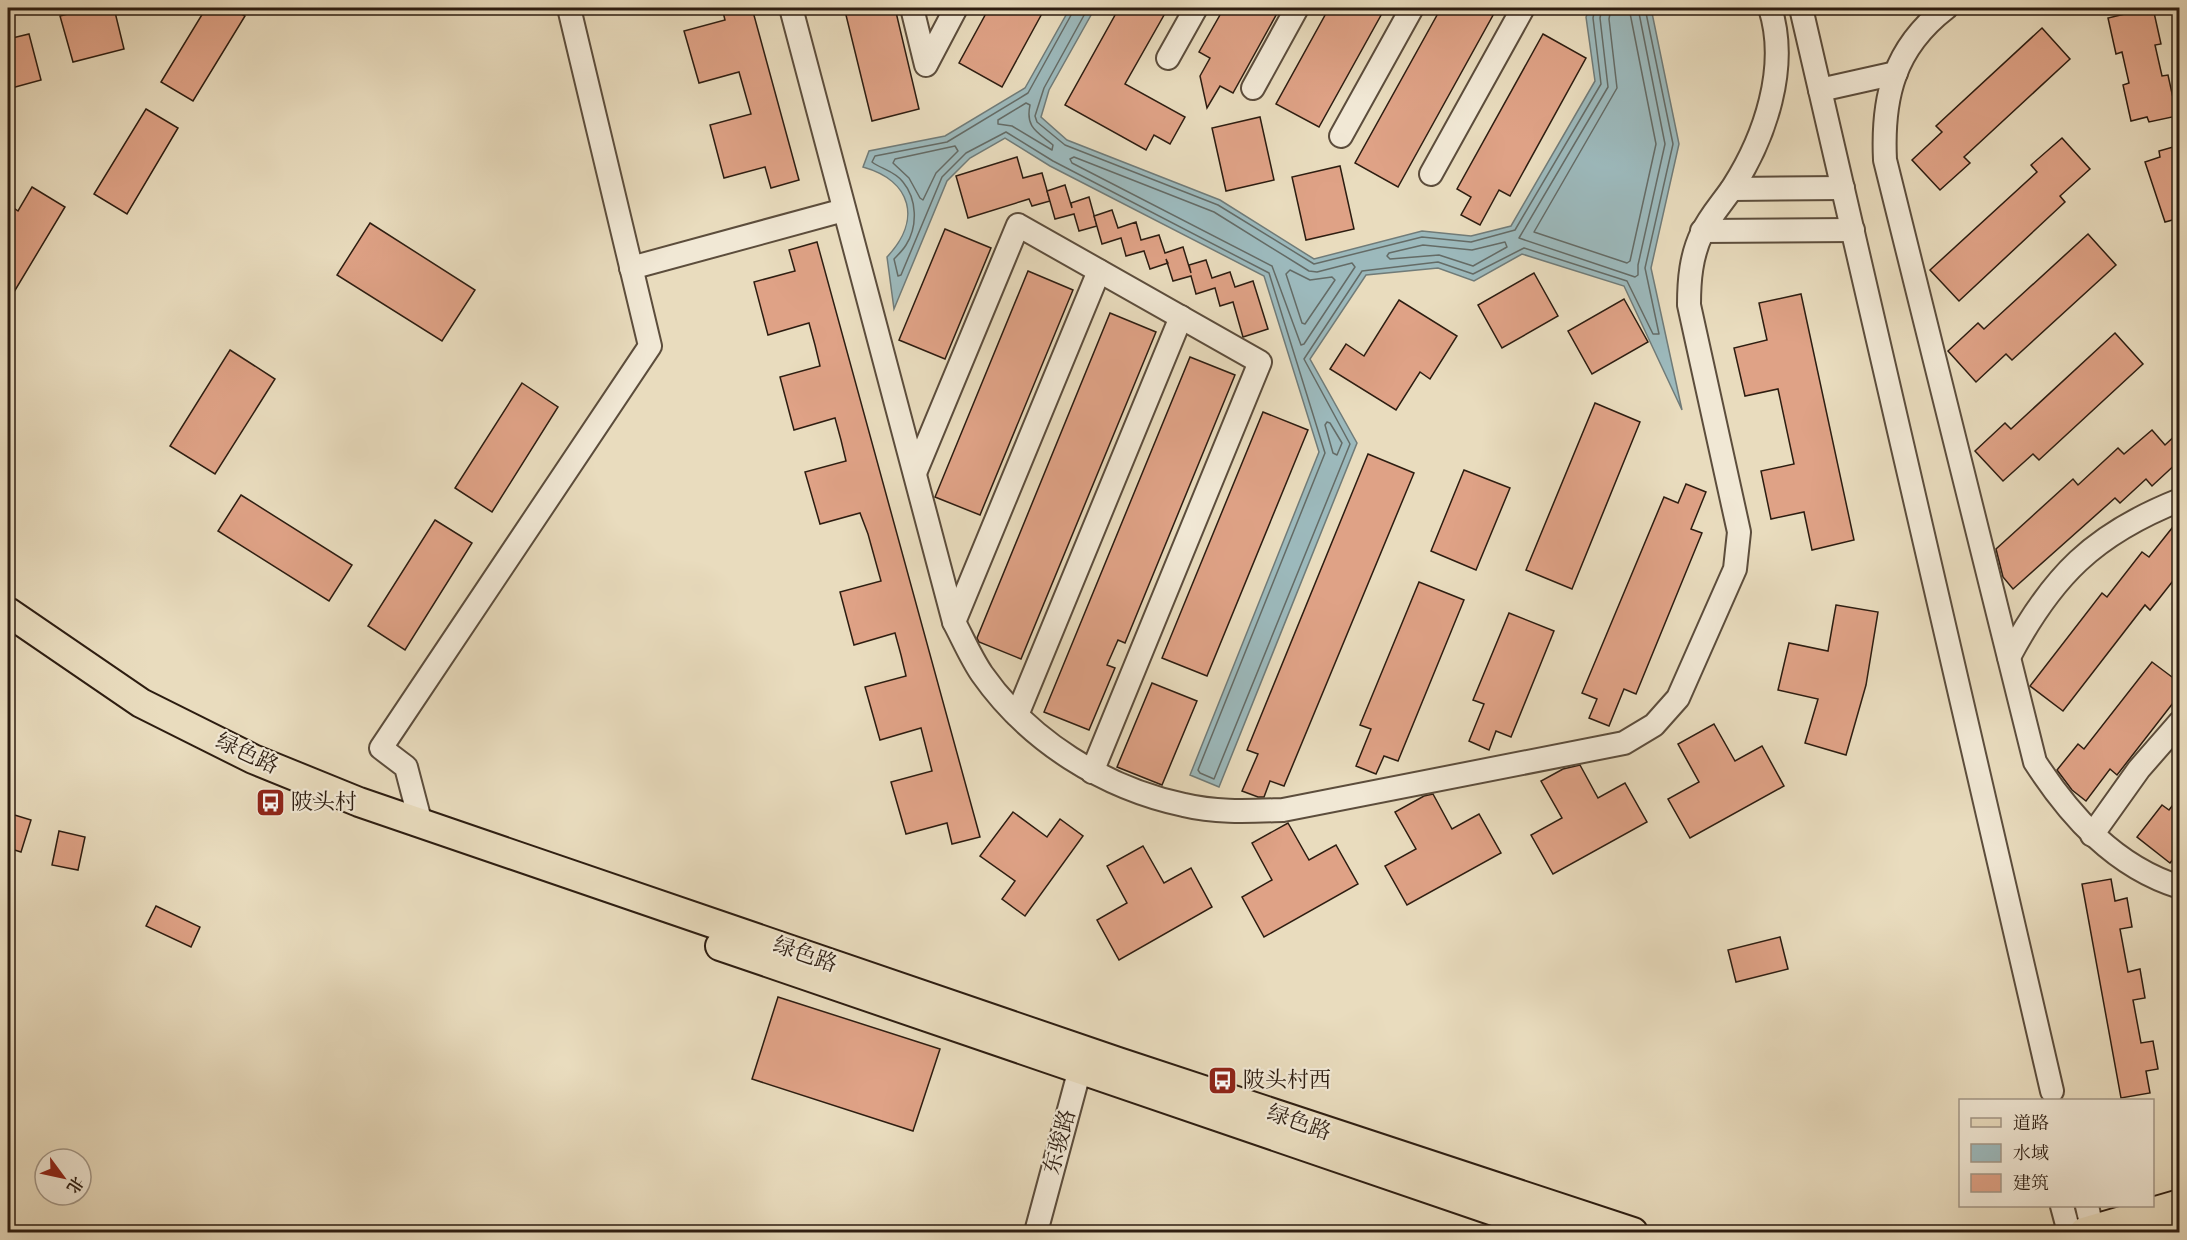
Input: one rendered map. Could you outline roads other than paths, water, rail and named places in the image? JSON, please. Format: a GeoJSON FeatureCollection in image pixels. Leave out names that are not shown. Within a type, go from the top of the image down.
{"type":"FeatureCollection","features":[{"type":"Feature","properties":{"kind":"main road","name":"绿色路"},"geometry":{"type":"LineString","coordinates":[[8,612],[141,703],[253,759],[310,783],[1555,1233]]}},
{"type":"Feature","properties":{"kind":"main road","name":"绿色路"},"geometry":{"type":"LineString","coordinates":[[8,632],[135,715],[246,771],[304,795],[765,962],[1633,1233]]}},
{"type":"Feature","properties":{"kind":"main road"},"geometry":{"type":"LineString","coordinates":[[2085,1227],[2180,1204]]}},
{"type":"Feature","properties":{"kind":"main road"},"geometry":{"type":"LineString","coordinates":[[2156,1233],[2180,1226]]}},
{"type":"Feature","properties":{"kind":"street"},"geometry":{"type":"LineString","coordinates":[[421,824],[406,767],[381,748],[650,346],[569,8]]}},
{"type":"Feature","properties":{"kind":"street"},"geometry":{"type":"LineString","coordinates":[[791,8],[954,622],[982,674],[1017,715],[1051,745],[1092,772],[1137,792],[1185,806],[1234,812],[1283,810],[1589,752],[1624,743],[1654,725],[1678,698],[1735,569],[1739,532],[1689,305],[1689,280],[1702,231],[1732,189],[1755,148],[1765,122],[1773,86],[1776,48],[1770,8]]}},
{"type":"Feature","properties":{"kind":"street"},"geometry":{"type":"LineString","coordinates":[[912,8],[926,65],[956,8]]}},
{"type":"Feature","properties":{"kind":"street"},"geometry":{"type":"LineString","coordinates":[[1168,58],[1196,8]]}},
{"type":"Feature","properties":{"kind":"street"},"geometry":{"type":"LineString","coordinates":[[1253,88],[1297,8]]}},
{"type":"Feature","properties":{"kind":"street"},"geometry":{"type":"LineString","coordinates":[[1341,136],[1412,8]]}},
{"type":"Feature","properties":{"kind":"street"},"geometry":{"type":"LineString","coordinates":[[1431,174],[1523,8]]}},
{"type":"Feature","properties":{"kind":"street"},"geometry":{"type":"LineString","coordinates":[[1801,8],[2053,1097]]}},
{"type":"Feature","properties":{"kind":"street"},"geometry":{"type":"LineString","coordinates":[[1946,8],[1931,19],[1907,49],[1891,84],[1883,122],[1885,160],[2034,762],[2060,801],[2092,835],[2129,863],[2180,887]]}},
{"type":"Feature","properties":{"kind":"street"},"geometry":{"type":"LineString","coordinates":[[1820,90],[1896,74]]}},
{"type":"Feature","properties":{"kind":"street"},"geometry":{"type":"LineString","coordinates":[[1732,189],[1843,188]]}},
{"type":"Feature","properties":{"kind":"street"},"geometry":{"type":"LineString","coordinates":[[631,268],[844,210]]}},
{"type":"Feature","properties":{"kind":"street"},"geometry":{"type":"LineString","coordinates":[[915,473],[1018,225],[1260,362],[1092,772]]}},
{"type":"Feature","properties":{"kind":"street"},"geometry":{"type":"LineString","coordinates":[[1702,231],[1853,230]]}},
{"type":"Feature","properties":{"kind":"street"},"geometry":{"type":"LineString","coordinates":[[954,622],[1099,271]]}},
{"type":"Feature","properties":{"kind":"street"},"geometry":{"type":"LineString","coordinates":[[1017,715],[1181,317]]}},
{"type":"Feature","properties":{"kind":"street"},"geometry":{"type":"LineString","coordinates":[[2008,657],[2031,615],[2060,577],[2095,545],[2135,519],[2180,500]]}},
{"type":"Feature","properties":{"kind":"street"},"geometry":{"type":"LineString","coordinates":[[2092,835],[2139,768],[2180,722]]}},
{"type":"Feature","properties":{"kind":"street","name":"东骏路"},"geometry":{"type":"LineString","coordinates":[[1036,1233],[1082,1061]]}},
{"type":"Feature","properties":{"kind":"street"},"geometry":{"type":"LineString","coordinates":[[2063,1207],[2085,1227]]}},
{"type":"Feature","properties":{"kind":"water"},"geometry":{"type":"Polygon","coordinates":[[[1070,8],[1095,8],[1049,90],[1041,117],[1067,140],[1220,200],[1314,259],[1422,231],[1471,236],[1511,226],[1595,81],[1586,17],[1590,8],[1651,8],[1679,144],[1651,268],[1682,410],[1624,286],[1522,254],[1474,281],[1438,268],[1366,275],[1310,359],[1357,443],[1219,787],[1190,775],[1319,452],[1264,276],[1050,166],[1005,138],[970,158],[947,181],[894,309],[887,257],[905,229],[908,216],[906,203],[901,192],[892,182],[880,173],[863,167],[869,151],[945,136],[1025,88],[1070,8]]]}},
{"type":"Feature","properties":{"kind":"place","name":"陂头村"},"geometry":{"type":"Point","coordinates":[270,802]}},
{"type":"Feature","properties":{"kind":"place","name":"陂头村西"},"geometry":{"type":"Point","coordinates":[1222,1080]}}]}
